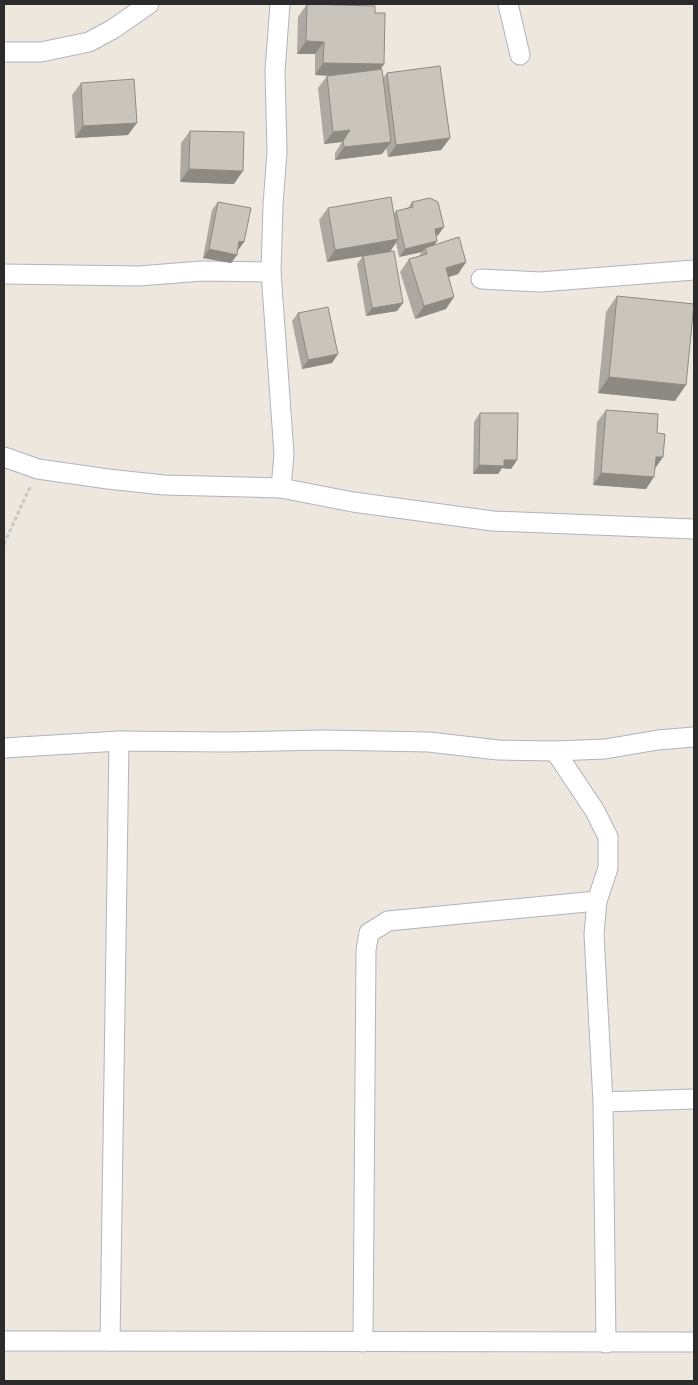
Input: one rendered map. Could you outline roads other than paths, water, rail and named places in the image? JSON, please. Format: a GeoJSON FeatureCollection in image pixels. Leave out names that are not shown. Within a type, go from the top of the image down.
{"type":"FeatureCollection","features":[{"type":"Feature","properties":{"kind":"street"},"geometry":{"type":"LineString","coordinates":[[4,52],[41,52],[90,42],[113,29],[149,4]]}},
{"type":"Feature","properties":{"kind":"street"},"geometry":{"type":"LineString","coordinates":[[280,4],[275,70],[277,152],[271,272],[284,454],[280,488]]}},
{"type":"Feature","properties":{"kind":"street"},"geometry":{"type":"LineString","coordinates":[[508,4],[520,55]]}},
{"type":"Feature","properties":{"kind":"street"},"geometry":{"type":"LineString","coordinates":[[481,279],[540,282],[694,270]]}},
{"type":"Feature","properties":{"kind":"street"},"geometry":{"type":"LineString","coordinates":[[4,274],[139,276],[202,271],[271,272]]}},
{"type":"Feature","properties":{"kind":"street"},"geometry":{"type":"LineString","coordinates":[[4,457],[38,469],[164,486],[280,488],[353,502],[493,521],[694,529]]}},
{"type":"Feature","properties":{"kind":"street"},"geometry":{"type":"LineString","coordinates":[[4,748],[119,741],[429,742],[498,750],[555,751],[605,749],[658,740],[694,737]]}},
{"type":"Feature","properties":{"kind":"street"},"geometry":{"type":"LineString","coordinates":[[110,1342],[119,741]]}},
{"type":"Feature","properties":{"kind":"street"},"geometry":{"type":"LineString","coordinates":[[555,751],[595,811],[608,837],[608,868],[597,901],[594,934],[603,1102],[606,1343]]}},
{"type":"Feature","properties":{"kind":"street"},"geometry":{"type":"LineString","coordinates":[[363,1342],[366,950],[369,932],[388,920],[597,901]]}},
{"type":"Feature","properties":{"kind":"street"},"geometry":{"type":"LineString","coordinates":[[603,1102],[694,1099]]}},
{"type":"Feature","properties":{"kind":"street"},"geometry":{"type":"LineString","coordinates":[[4,1342],[694,1342]]}}]}
